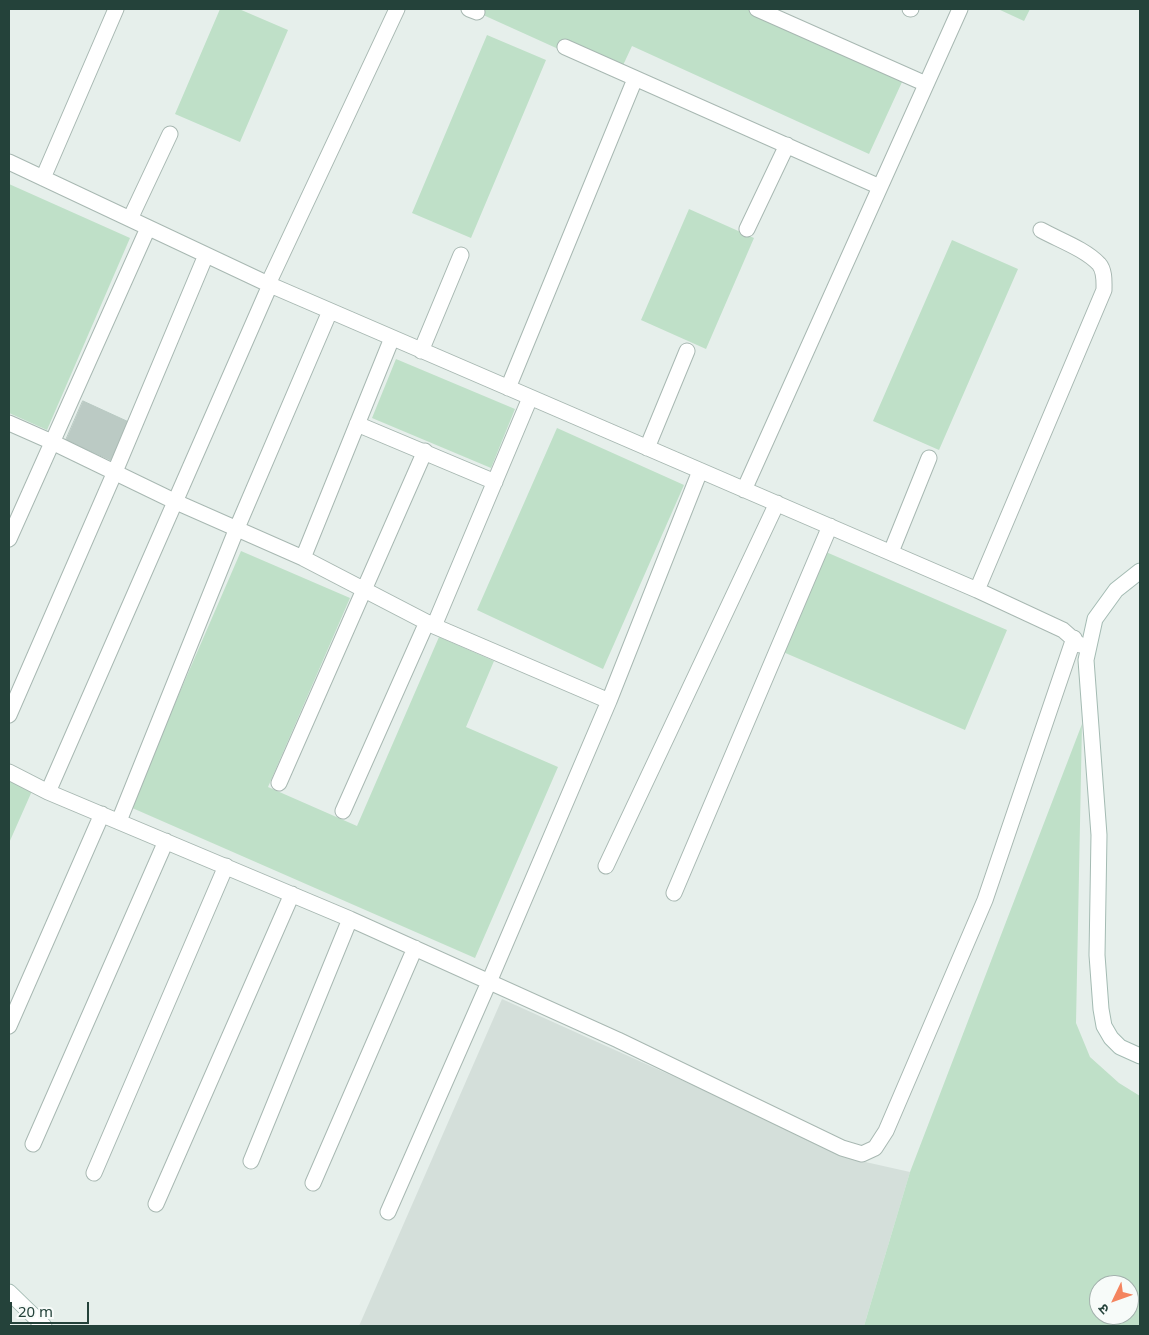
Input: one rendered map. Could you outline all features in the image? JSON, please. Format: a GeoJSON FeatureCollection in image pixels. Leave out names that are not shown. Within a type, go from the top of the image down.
{"type":"FeatureCollection","features":[{"type":"Feature","properties":{"kind":"street"},"geometry":{"type":"LineString","coordinates":[[43,178],[116,9]]}},
{"type":"Feature","properties":{"kind":"street"},"geometry":{"type":"LineString","coordinates":[[48,792],[176,502],[269,284],[397,9]]}},
{"type":"Feature","properties":{"kind":"street"},"geometry":{"type":"LineString","coordinates":[[757,9],[926,84]]}},
{"type":"Feature","properties":{"kind":"street"},"geometry":{"type":"LineString","coordinates":[[744,490],[960,9]]}},
{"type":"Feature","properties":{"kind":"street"},"geometry":{"type":"LineString","coordinates":[[565,47],[880,186]]}},
{"type":"Feature","properties":{"kind":"street"},"geometry":{"type":"LineString","coordinates":[[508,388],[635,78]]}},
{"type":"Feature","properties":{"kind":"street"},"geometry":{"type":"LineString","coordinates":[[130,219],[170,134]]}},
{"type":"Feature","properties":{"kind":"street"},"geometry":{"type":"LineString","coordinates":[[747,229],[787,146]]}},
{"type":"Feature","properties":{"kind":"street"},"geometry":{"type":"LineString","coordinates":[[9,162],[269,284],[891,552],[1063,630],[1074,638],[1082,647],[1086,660],[1099,835],[1097,955],[1100,1009],[1104,1026],[1111,1038],[1120,1047],[1140,1056]]}},
{"type":"Feature","properties":{"kind":"street"},"geometry":{"type":"LineString","coordinates":[[9,540],[148,228]]}},
{"type":"Feature","properties":{"kind":"street"},"geometry":{"type":"LineString","coordinates":[[976,590],[1104,290],[1104,279],[1100,265],[1084,253],[1041,230]]}},
{"type":"Feature","properties":{"kind":"street"},"geometry":{"type":"LineString","coordinates":[[9,715],[114,474],[206,255]]}},
{"type":"Feature","properties":{"kind":"street"},"geometry":{"type":"LineString","coordinates":[[421,350],[461,255]]}},
{"type":"Feature","properties":{"kind":"street"},"geometry":{"type":"LineString","coordinates":[[118,821],[237,528],[330,311]]}},
{"type":"Feature","properties":{"kind":"street"},"geometry":{"type":"LineString","coordinates":[[303,558],[392,338]]}},
{"type":"Feature","properties":{"kind":"street"},"geometry":{"type":"LineString","coordinates":[[647,448],[687,351]]}},
{"type":"Feature","properties":{"kind":"street"},"geometry":{"type":"LineString","coordinates":[[343,811],[431,624],[495,482],[530,398]]}},
{"type":"Feature","properties":{"kind":"street"},"geometry":{"type":"LineString","coordinates":[[9,423],[52,442],[114,474],[303,558],[431,624],[609,701]]}},
{"type":"Feature","properties":{"kind":"street"},"geometry":{"type":"LineString","coordinates":[[357,424],[495,482]]}},
{"type":"Feature","properties":{"kind":"street"},"geometry":{"type":"LineString","coordinates":[[279,783],[425,451]]}},
{"type":"Feature","properties":{"kind":"street"},"geometry":{"type":"LineString","coordinates":[[891,552],[929,458]]}},
{"type":"Feature","properties":{"kind":"street"},"geometry":{"type":"LineString","coordinates":[[388,1212],[490,982],[609,701],[700,471]]}},
{"type":"Feature","properties":{"kind":"street"},"geometry":{"type":"LineString","coordinates":[[606,866],[777,504]]}},
{"type":"Feature","properties":{"kind":"street"},"geometry":{"type":"LineString","coordinates":[[674,894],[830,526]]}},
{"type":"Feature","properties":{"kind":"street"},"geometry":{"type":"LineString","coordinates":[[1086,660],[1095,619],[1116,590],[1140,570]]}},
{"type":"Feature","properties":{"kind":"street"},"geometry":{"type":"LineString","coordinates":[[9,772],[48,792],[292,894],[415,948],[618,1040],[849,1151],[862,1154],[870,1152],[886,1131],[985,900],[1074,638]]}},
{"type":"Feature","properties":{"kind":"street"},"geometry":{"type":"LineString","coordinates":[[9,1026],[102,814]]}},
{"type":"Feature","properties":{"kind":"street"},"geometry":{"type":"LineString","coordinates":[[33,1144],[166,841]]}},
{"type":"Feature","properties":{"kind":"street"},"geometry":{"type":"LineString","coordinates":[[94,1173],[226,866]]}},
{"type":"Feature","properties":{"kind":"street"},"geometry":{"type":"LineString","coordinates":[[156,1204],[292,894]]}},
{"type":"Feature","properties":{"kind":"street"},"geometry":{"type":"LineString","coordinates":[[251,1161],[350,919]]}},
{"type":"Feature","properties":{"kind":"street"},"geometry":{"type":"LineString","coordinates":[[313,1183],[415,948]]}},
{"type":"Feature","properties":{"kind":"street"},"geometry":{"type":"LineString","coordinates":[[9,1292],[44,1326]]}},
{"type":"Feature","properties":{"kind":"shaded area"},"geometry":{"type":"Polygon","coordinates":[[[502,999],[861,1161],[910,1172],[864,1326],[359,1326],[502,999]]]}},
{"type":"Feature","properties":{"kind":"green space"},"geometry":{"type":"Polygon","coordinates":[[[220,9],[239,9],[288,30],[240,142],[175,114],[220,9]]]}},
{"type":"Feature","properties":{"kind":"green space"},"geometry":{"type":"Polygon","coordinates":[[[470,9],[776,9],[908,69],[869,154],[632,46],[618,76],[470,9]]]}},
{"type":"Feature","properties":{"kind":"green space"},"geometry":{"type":"Polygon","coordinates":[[[998,9],[1030,9],[1024,21],[998,9]]]}},
{"type":"Feature","properties":{"kind":"green space"},"geometry":{"type":"Polygon","coordinates":[[[487,35],[546,60],[471,238],[412,213],[487,35]]]}},
{"type":"Feature","properties":{"kind":"green space"},"geometry":{"type":"Polygon","coordinates":[[[9,184],[130,238],[47,430],[9,413],[9,184]]]}},
{"type":"Feature","properties":{"kind":"green space"},"geometry":{"type":"Polygon","coordinates":[[[689,209],[754,238],[706,349],[641,320],[689,209]]]}},
{"type":"Feature","properties":{"kind":"green space"},"geometry":{"type":"Polygon","coordinates":[[[952,240],[1018,269],[939,450],[873,421],[952,240]]]}},
{"type":"Feature","properties":{"kind":"green space"},"geometry":{"type":"Polygon","coordinates":[[[396,359],[515,409],[491,468],[372,418],[396,359]]]}},
{"type":"Feature","properties":{"kind":"green space"},"geometry":{"type":"Polygon","coordinates":[[[557,428],[684,485],[603,669],[477,610],[557,428]]]}},
{"type":"Feature","properties":{"kind":"green space"},"geometry":{"type":"Polygon","coordinates":[[[241,551],[350,598],[268,787],[357,826],[439,637],[494,661],[466,727],[558,767],[475,958],[130,807],[241,551]]]}},
{"type":"Feature","properties":{"kind":"green space"},"geometry":{"type":"Polygon","coordinates":[[[826,552],[1007,630],[965,730],[783,652],[826,552]]]}},
{"type":"Feature","properties":{"kind":"green space"},"geometry":{"type":"Polygon","coordinates":[[[1082,724],[1076,1023],[1090,1057],[1119,1083],[1140,1096],[1140,1326],[864,1326],[910,1172],[1082,724]]]}},
{"type":"Feature","properties":{"kind":"green space"},"geometry":{"type":"Polygon","coordinates":[[[9,780],[32,791],[9,843],[9,780]]]}},
{"type":"Feature","properties":{"kind":"building"},"geometry":{"type":"Polygon","coordinates":[[[83,401],[131,423],[115,462],[66,440],[83,401]]]}}]}
